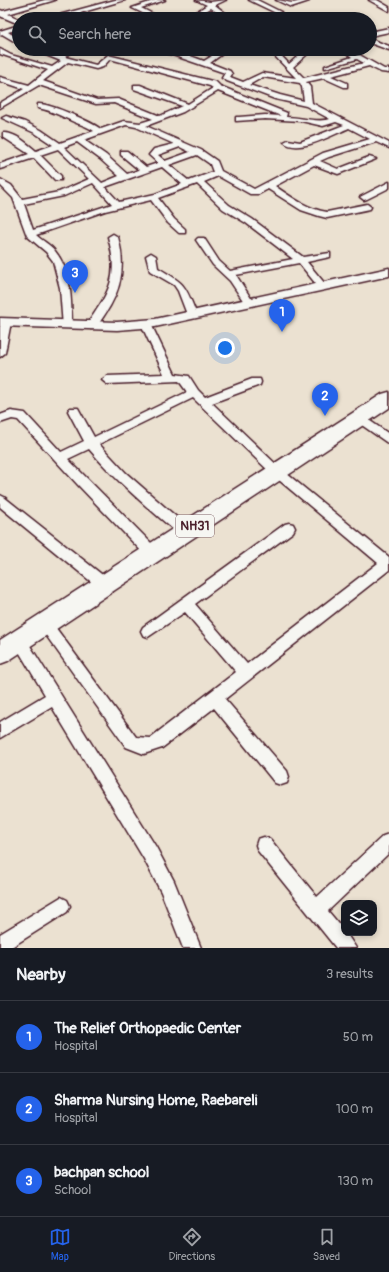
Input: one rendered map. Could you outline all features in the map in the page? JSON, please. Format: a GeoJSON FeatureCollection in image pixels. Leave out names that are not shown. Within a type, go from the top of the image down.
{"type":"FeatureCollection","features":[{"type":"Feature","properties":{"kind":"highway","name":"NH31"},"geometry":{"type":"LineString","coordinates":[[0,653],[389,399]]}},
{"type":"Feature","properties":{"kind":"street"},"geometry":{"type":"LineString","coordinates":[[1,13],[33,1],[52,0]]}},
{"type":"Feature","properties":{"kind":"street"},"geometry":{"type":"LineString","coordinates":[[73,12],[118,0]]}},
{"type":"Feature","properties":{"kind":"street"},"geometry":{"type":"LineString","coordinates":[[144,12],[135,8],[162,0]]}},
{"type":"Feature","properties":{"kind":"street"},"geometry":{"type":"LineString","coordinates":[[199,0],[220,12]]}},
{"type":"Feature","properties":{"kind":"street"},"geometry":{"type":"LineString","coordinates":[[199,12],[210,5],[223,0]]}},
{"type":"Feature","properties":{"kind":"street"},"geometry":{"type":"LineString","coordinates":[[252,0],[278,12]]}},
{"type":"Feature","properties":{"kind":"street"},"geometry":{"type":"LineString","coordinates":[[278,0],[292,5],[306,1]]}},
{"type":"Feature","properties":{"kind":"street"},"geometry":{"type":"LineString","coordinates":[[372,0],[389,9]]}},
{"type":"Feature","properties":{"kind":"street"},"geometry":{"type":"LineString","coordinates":[[1,13],[12,18]]}},
{"type":"Feature","properties":{"kind":"street"},"geometry":{"type":"LineString","coordinates":[[377,32],[388,30],[389,23]]}},
{"type":"Feature","properties":{"kind":"street"},"geometry":{"type":"LineString","coordinates":[[1,33],[12,29]]}},
{"type":"Feature","properties":{"kind":"street"},"geometry":{"type":"LineString","coordinates":[[1,33],[12,38]]}},
{"type":"Feature","properties":{"kind":"street"},"geometry":{"type":"LineString","coordinates":[[377,44],[389,48]]}},
{"type":"Feature","properties":{"kind":"street"},"geometry":{"type":"LineString","coordinates":[[0,51],[9,56],[54,70]]}},
{"type":"Feature","properties":{"kind":"street"},"geometry":{"type":"LineString","coordinates":[[54,56],[96,67],[101,66],[108,57],[159,70],[216,87],[295,119]]}},
{"type":"Feature","properties":{"kind":"street"},"geometry":{"type":"LineString","coordinates":[[0,106],[30,88],[54,70],[65,56]]}},
{"type":"Feature","properties":{"kind":"street"},"geometry":{"type":"LineString","coordinates":[[170,56],[204,64],[228,72],[229,74],[226,78],[229,80]]}},
{"type":"Feature","properties":{"kind":"street"},"geometry":{"type":"LineString","coordinates":[[204,64],[215,56]]}},
{"type":"Feature","properties":{"kind":"street"},"geometry":{"type":"LineString","coordinates":[[278,56],[306,87],[308,104]]}},
{"type":"Feature","properties":{"kind":"street"},"geometry":{"type":"LineString","coordinates":[[289,67],[302,56]]}},
{"type":"Feature","properties":{"kind":"street"},"geometry":{"type":"LineString","coordinates":[[327,67],[358,57],[383,71],[389,71]]}},
{"type":"Feature","properties":{"kind":"street"},"geometry":{"type":"LineString","coordinates":[[159,70],[174,58]]}},
{"type":"Feature","properties":{"kind":"street"},"geometry":{"type":"LineString","coordinates":[[243,85],[262,75],[282,80],[302,81],[369,64]]}},
{"type":"Feature","properties":{"kind":"street"},"geometry":{"type":"LineString","coordinates":[[326,76],[344,85]]}},
{"type":"Feature","properties":{"kind":"street"},"geometry":{"type":"LineString","coordinates":[[0,79],[30,88]]}},
{"type":"Feature","properties":{"kind":"street"},"geometry":{"type":"LineString","coordinates":[[138,125],[188,106],[208,96],[216,87],[229,80],[278,97],[308,104],[389,146]]}},
{"type":"Feature","properties":{"kind":"street"},"geometry":{"type":"LineString","coordinates":[[38,82],[96,102],[115,101],[158,118]]}},
{"type":"Feature","properties":{"kind":"street"},"geometry":{"type":"LineString","coordinates":[[137,87],[188,106]]}},
{"type":"Feature","properties":{"kind":"street"},"geometry":{"type":"LineString","coordinates":[[41,106],[60,111],[78,121],[88,123],[101,132]]}},
{"type":"Feature","properties":{"kind":"street"},"geometry":{"type":"LineString","coordinates":[[239,119],[261,116],[295,119],[323,124],[336,119]]}},
{"type":"Feature","properties":{"kind":"street"},"geometry":{"type":"LineString","coordinates":[[2,118],[28,125],[58,147],[98,183],[117,205]]}},
{"type":"Feature","properties":{"kind":"street"},"geometry":{"type":"LineString","coordinates":[[0,167],[126,123],[138,125],[198,152],[214,163],[215,170],[219,173],[248,192],[256,192],[336,152],[376,140]]}},
{"type":"Feature","properties":{"kind":"street"},"geometry":{"type":"LineString","coordinates":[[288,142],[296,145],[302,144],[350,126]]}},
{"type":"Feature","properties":{"kind":"street"},"geometry":{"type":"LineString","coordinates":[[6,134],[35,155],[58,178]]}},
{"type":"Feature","properties":{"kind":"street"},"geometry":{"type":"LineString","coordinates":[[78,140],[104,157],[126,178]]}},
{"type":"Feature","properties":{"kind":"street"},"geometry":{"type":"LineString","coordinates":[[180,145],[154,154],[154,157],[188,185]]}},
{"type":"Feature","properties":{"kind":"street"},"geometry":{"type":"LineString","coordinates":[[20,202],[61,194],[74,187],[126,178],[198,152]]}},
{"type":"Feature","properties":{"kind":"street"},"geometry":{"type":"LineString","coordinates":[[336,152],[357,165]]}},
{"type":"Feature","properties":{"kind":"street"},"geometry":{"type":"LineString","coordinates":[[124,153],[145,171]]}},
{"type":"Feature","properties":{"kind":"street"},"geometry":{"type":"LineString","coordinates":[[315,162],[338,172],[372,159]]}},
{"type":"Feature","properties":{"kind":"street"},"geometry":{"type":"LineString","coordinates":[[30,234],[117,205],[153,197],[219,173]]}},
{"type":"Feature","properties":{"kind":"street"},"geometry":{"type":"LineString","coordinates":[[0,181],[13,189],[18,197],[30,234],[47,247],[57,259],[66,294],[67,325]]}},
{"type":"Feature","properties":{"kind":"street"},"geometry":{"type":"LineString","coordinates":[[198,181],[226,207],[249,221],[301,260],[322,287]]}},
{"type":"Feature","properties":{"kind":"street"},"geometry":{"type":"LineString","coordinates":[[364,197],[389,185]]}},
{"type":"Feature","properties":{"kind":"street"},"geometry":{"type":"LineString","coordinates":[[269,186],[308,210],[320,214],[327,215],[367,207]]}},
{"type":"Feature","properties":{"kind":"street"},"geometry":{"type":"LineString","coordinates":[[153,197],[171,221],[182,231]]}},
{"type":"Feature","properties":{"kind":"street"},"geometry":{"type":"LineString","coordinates":[[91,326],[102,311],[117,280],[116,248],[113,237]]}},
{"type":"Feature","properties":{"kind":"street"},"geometry":{"type":"LineString","coordinates":[[201,240],[216,263],[234,279],[249,302]]}},
{"type":"Feature","properties":{"kind":"street"},"geometry":{"type":"LineString","coordinates":[[228,274],[327,255]]}},
{"type":"Feature","properties":{"kind":"street"},"geometry":{"type":"LineString","coordinates":[[151,256],[154,269],[173,280],[180,287],[192,315]]}},
{"type":"Feature","properties":{"kind":"street"},"geometry":{"type":"LineString","coordinates":[[0,353],[3,322],[91,326],[146,324],[389,272]]}},
{"type":"Feature","properties":{"kind":"street"},"geometry":{"type":"LineString","coordinates":[[146,324],[172,376]]}},
{"type":"Feature","properties":{"kind":"street"},"geometry":{"type":"LineString","coordinates":[[45,624],[131,742],[139,747],[148,747],[157,743],[388,562],[277,472],[194,392],[185,379],[172,376],[107,380]]}},
{"type":"Feature","properties":{"kind":"street"},"geometry":{"type":"LineString","coordinates":[[204,402],[256,382]]}},
{"type":"Feature","properties":{"kind":"street"},"geometry":{"type":"LineString","coordinates":[[60,458],[194,392]]}},
{"type":"Feature","properties":{"kind":"street"},"geometry":{"type":"LineString","coordinates":[[74,411],[79,425],[92,442],[138,491],[185,532]]}},
{"type":"Feature","properties":{"kind":"street"},"geometry":{"type":"LineString","coordinates":[[0,419],[11,415],[21,416],[82,482],[153,554]]}},
{"type":"Feature","properties":{"kind":"street"},"geometry":{"type":"LineString","coordinates":[[360,418],[389,440]]}},
{"type":"Feature","properties":{"kind":"street"},"geometry":{"type":"LineString","coordinates":[[0,500],[105,585]]}},
{"type":"Feature","properties":{"kind":"street"},"geometry":{"type":"LineString","coordinates":[[148,631],[289,528]]}},
{"type":"Feature","properties":{"kind":"street"},"geometry":{"type":"LineString","coordinates":[[186,604],[246,673]]}},
{"type":"Feature","properties":{"kind":"street"},"geometry":{"type":"LineString","coordinates":[[19,640],[150,853],[168,887],[192,948]]}},
{"type":"Feature","properties":{"kind":"street"},"geometry":{"type":"LineString","coordinates":[[0,730],[54,697]]}},
{"type":"Feature","properties":{"kind":"street"},"geometry":{"type":"LineString","coordinates":[[215,698],[281,777]]}},
{"type":"Feature","properties":{"kind":"street"},"geometry":{"type":"LineString","coordinates":[[316,910],[389,842]]}},
{"type":"Feature","properties":{"kind":"street"},"geometry":{"type":"LineString","coordinates":[[264,845],[347,948]]}},
{"type":"Feature","properties":{"kind":"street"},"geometry":{"type":"LineString","coordinates":[[0,944],[61,906]]}},
{"type":"Feature","properties":{"kind":"place","name":"bachpan school"},"geometry":{"type":"Point","coordinates":[75,293]}},
{"type":"Feature","properties":{"kind":"place","name":"The Relief Orthopaedic Center"},"geometry":{"type":"Point","coordinates":[282,332]}},
{"type":"Feature","properties":{"kind":"place","name":"Sharma Nursing Home, Raebareli"},"geometry":{"type":"Point","coordinates":[325,416]}}]}
